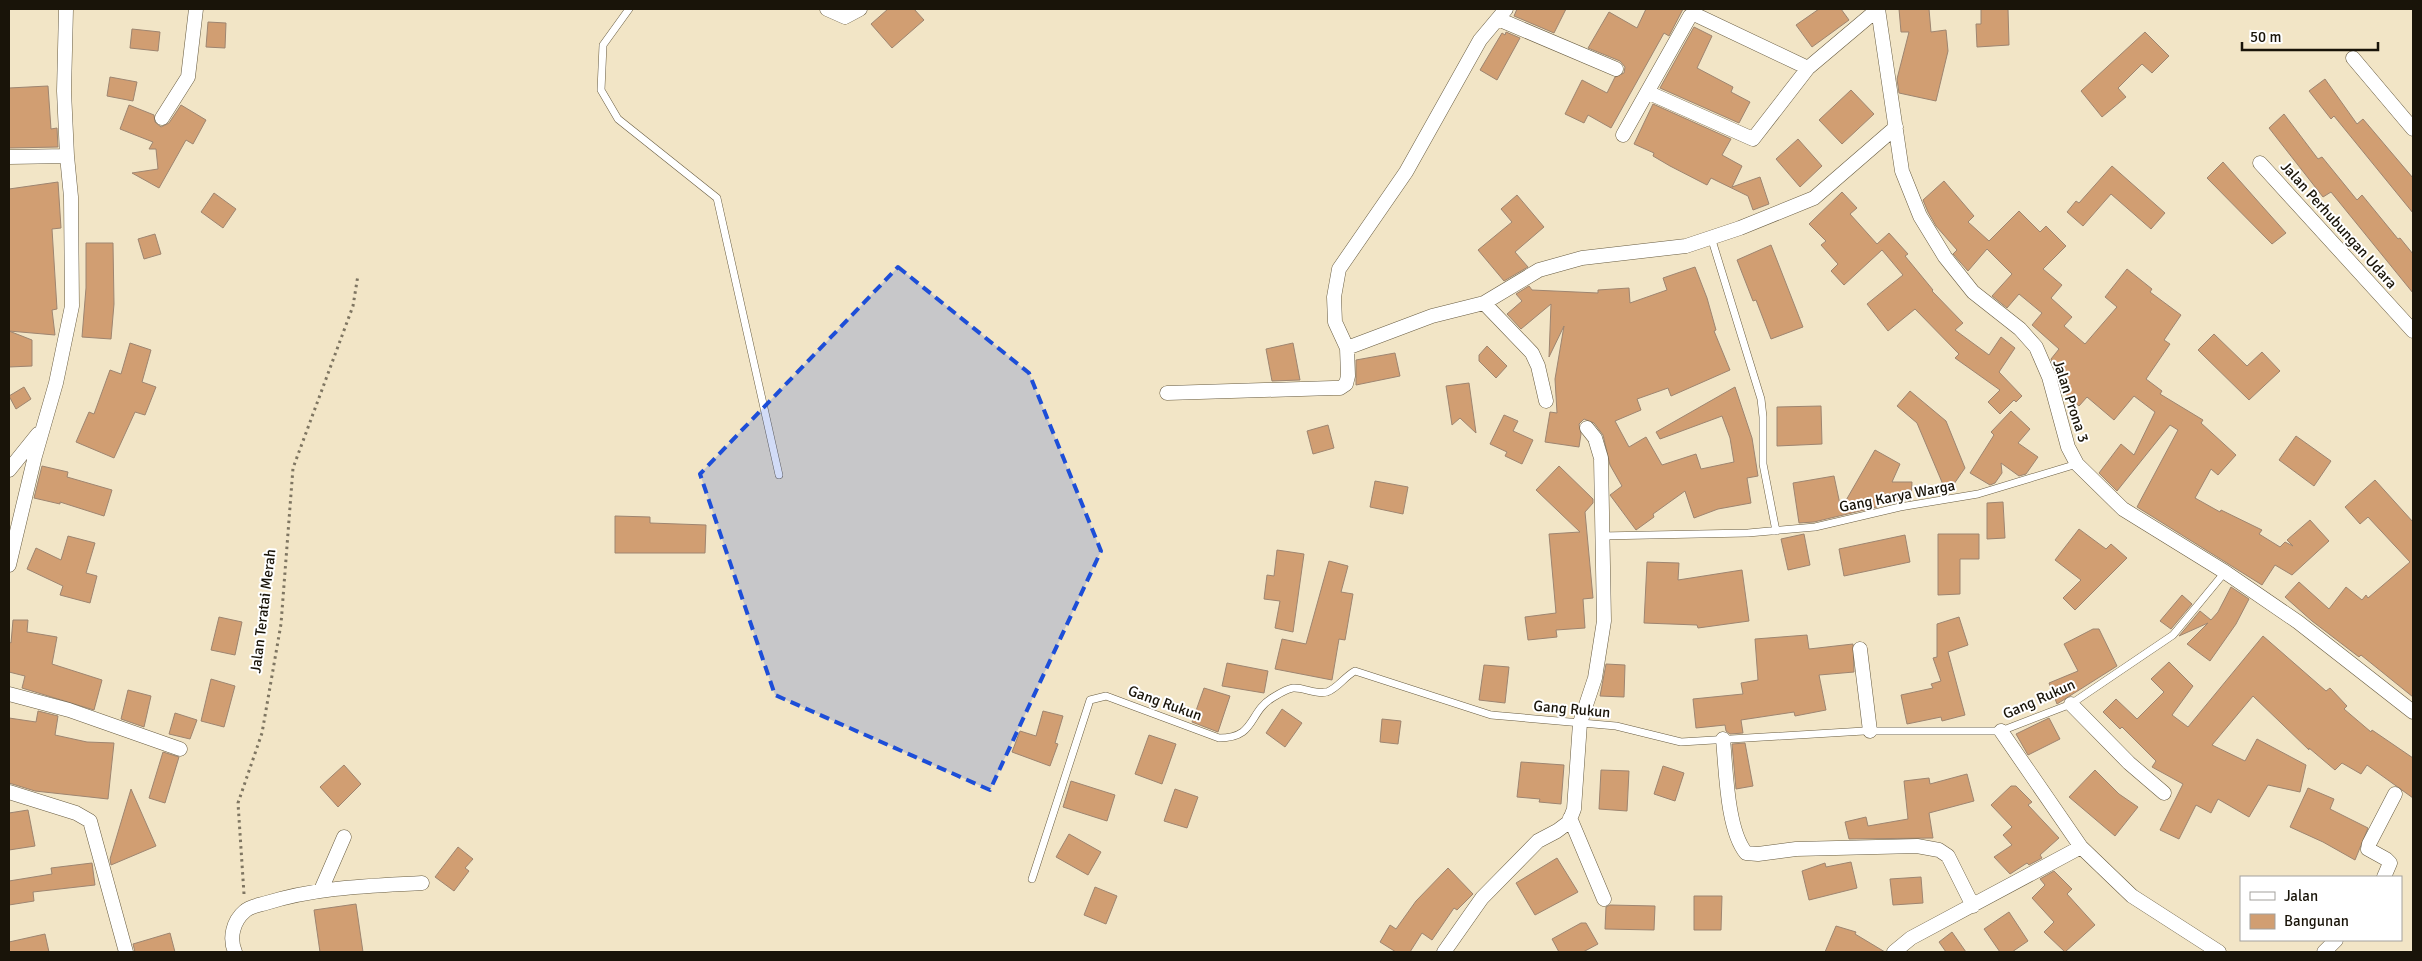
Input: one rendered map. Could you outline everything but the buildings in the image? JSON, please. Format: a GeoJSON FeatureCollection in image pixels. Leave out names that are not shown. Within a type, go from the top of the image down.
{"type":"FeatureCollection","features":[{"type":"Feature","properties":{"kind":"street"},"geometry":{"type":"LineString","coordinates":[[9,565],[56,383],[72,306],[71,197],[64,91],[66,9]]}},
{"type":"Feature","properties":{"kind":"street"},"geometry":{"type":"LineString","coordinates":[[162,118],[188,77],[196,9]]}},
{"type":"Feature","properties":{"kind":"street"},"geometry":{"type":"LineString","coordinates":[[827,9],[845,17],[860,9]]}},
{"type":"Feature","properties":{"kind":"street"},"geometry":{"type":"LineString","coordinates":[[1647,92],[1753,139],[1757,137],[1808,68],[1878,9]]}},
{"type":"Feature","properties":{"kind":"street","name":"Jalan Prona 3"},"geometry":{"type":"LineString","coordinates":[[1878,9],[1902,171],[1920,216],[1944,257],[1973,292],[2020,329],[2036,347],[2049,377],[2068,447],[2076,464],[2123,509],[2225,572],[2298,622],[2413,712]]}},
{"type":"Feature","properties":{"kind":"street"},"geometry":{"type":"LineString","coordinates":[[1167,393],[1340,388],[1346,384],[1348,376],[1347,348],[1335,322],[1334,297],[1338,269],[1406,172],[1480,40],[1502,14],[1616,69]]}},
{"type":"Feature","properties":{"kind":"street"},"geometry":{"type":"LineString","coordinates":[[1623,135],[1690,16],[1694,14],[1808,68]]}},
{"type":"Feature","properties":{"kind":"street"},"geometry":{"type":"LineString","coordinates":[[2353,58],[2413,129]]}},
{"type":"Feature","properties":{"kind":"street"},"geometry":{"type":"LineString","coordinates":[[1347,348],[1432,316],[1484,303],[1539,270],[1582,258],[1686,246],[1814,198],[1896,128]]}},
{"type":"Feature","properties":{"kind":"street"},"geometry":{"type":"LineString","coordinates":[[9,157],[67,156]]}},
{"type":"Feature","properties":{"kind":"street","name":"Jalan Perhubungan Udara"},"geometry":{"type":"LineString","coordinates":[[2260,162],[2413,332]]}},
{"type":"Feature","properties":{"kind":"street"},"geometry":{"type":"LineString","coordinates":[[1484,303],[1532,353],[1538,366],[1546,400]]}},
{"type":"Feature","properties":{"kind":"street"},"geometry":{"type":"LineString","coordinates":[[9,470],[43,428]]}},
{"type":"Feature","properties":{"kind":"street"},"geometry":{"type":"LineString","coordinates":[[1444,952],[1482,898],[1538,841],[1557,831],[1570,818],[1574,809],[1580,724],[1595,678],[1604,621],[1601,458],[1595,438],[1587,428]]}},
{"type":"Feature","properties":{"kind":"street"},"geometry":{"type":"LineString","coordinates":[[1860,649],[1870,730]]}},
{"type":"Feature","properties":{"kind":"street"},"geometry":{"type":"LineString","coordinates":[[9,694],[69,710],[180,749]]}},
{"type":"Feature","properties":{"kind":"street"},"geometry":{"type":"LineString","coordinates":[[2071,704],[2129,763],[2164,793]]}},
{"type":"Feature","properties":{"kind":"street"},"geometry":{"type":"LineString","coordinates":[[2001,731],[2080,847],[2132,896],[2219,952]]}},
{"type":"Feature","properties":{"kind":"street"},"geometry":{"type":"LineString","coordinates":[[1723,739],[1733,828],[1739,845],[1746,853],[1758,854],[1796,848],[1917,846],[1939,850],[1948,856],[1973,906]]}},
{"type":"Feature","properties":{"kind":"street"},"geometry":{"type":"LineString","coordinates":[[9,792],[76,813],[90,822],[126,952]]}},
{"type":"Feature","properties":{"kind":"street"},"geometry":{"type":"LineString","coordinates":[[2384,876],[2390,863],[2386,858],[2368,849],[2395,794]]}},
{"type":"Feature","properties":{"kind":"street"},"geometry":{"type":"LineString","coordinates":[[1570,818],[1604,899]]}},
{"type":"Feature","properties":{"kind":"street"},"geometry":{"type":"LineString","coordinates":[[321,890],[344,837]]}},
{"type":"Feature","properties":{"kind":"street"},"geometry":{"type":"LineString","coordinates":[[1894,952],[1911,938],[2080,847]]}},
{"type":"Feature","properties":{"kind":"street"},"geometry":{"type":"LineString","coordinates":[[235,952],[232,944],[234,926],[245,910],[291,895],[321,890],[422,883]]}},
{"type":"Feature","properties":{"kind":"street"},"geometry":{"type":"LineString","coordinates":[[2324,952],[2335,941]]}},
{"type":"Feature","properties":{"kind":"lane"},"geometry":{"type":"LineString","coordinates":[[629,9],[603,45],[601,90],[618,119],[717,198],[779,475]]}},
{"type":"Feature","properties":{"kind":"lane"},"geometry":{"type":"LineString","coordinates":[[1711,237],[1761,399],[1763,464],[1776,531]]}},
{"type":"Feature","properties":{"kind":"lane","name":"Gang Karya Warga"},"geometry":{"type":"LineString","coordinates":[[1601,536],[1719,534],[1815,527],[1900,506],[1978,494],[2076,464]]}},
{"type":"Feature","properties":{"kind":"lane","name":"Gang Rukun"},"geometry":{"type":"LineString","coordinates":[[1032,879],[1090,700],[1106,696],[1219,738],[1233,738],[1244,732],[1269,700],[1292,688],[1325,692],[1335,689],[1345,676],[1355,671],[1491,714],[1616,726],[1681,742],[1870,730],[2001,731],[2071,704],[2173,635],[2225,572]]}},
{"type":"Feature","properties":{"kind":"path","name":"Jalan Teratai Merah"},"geometry":{"type":"LineString","coordinates":[[245,910],[238,803],[262,733],[281,624],[293,468],[353,306],[358,275]]}},
{"type":"Feature","properties":{"kind":"highlighted area"},"geometry":{"type":"Polygon","coordinates":[[[898,267],[1029,373],[1101,551],[990,790],[775,695],[700,474],[898,267]]]}}]}
